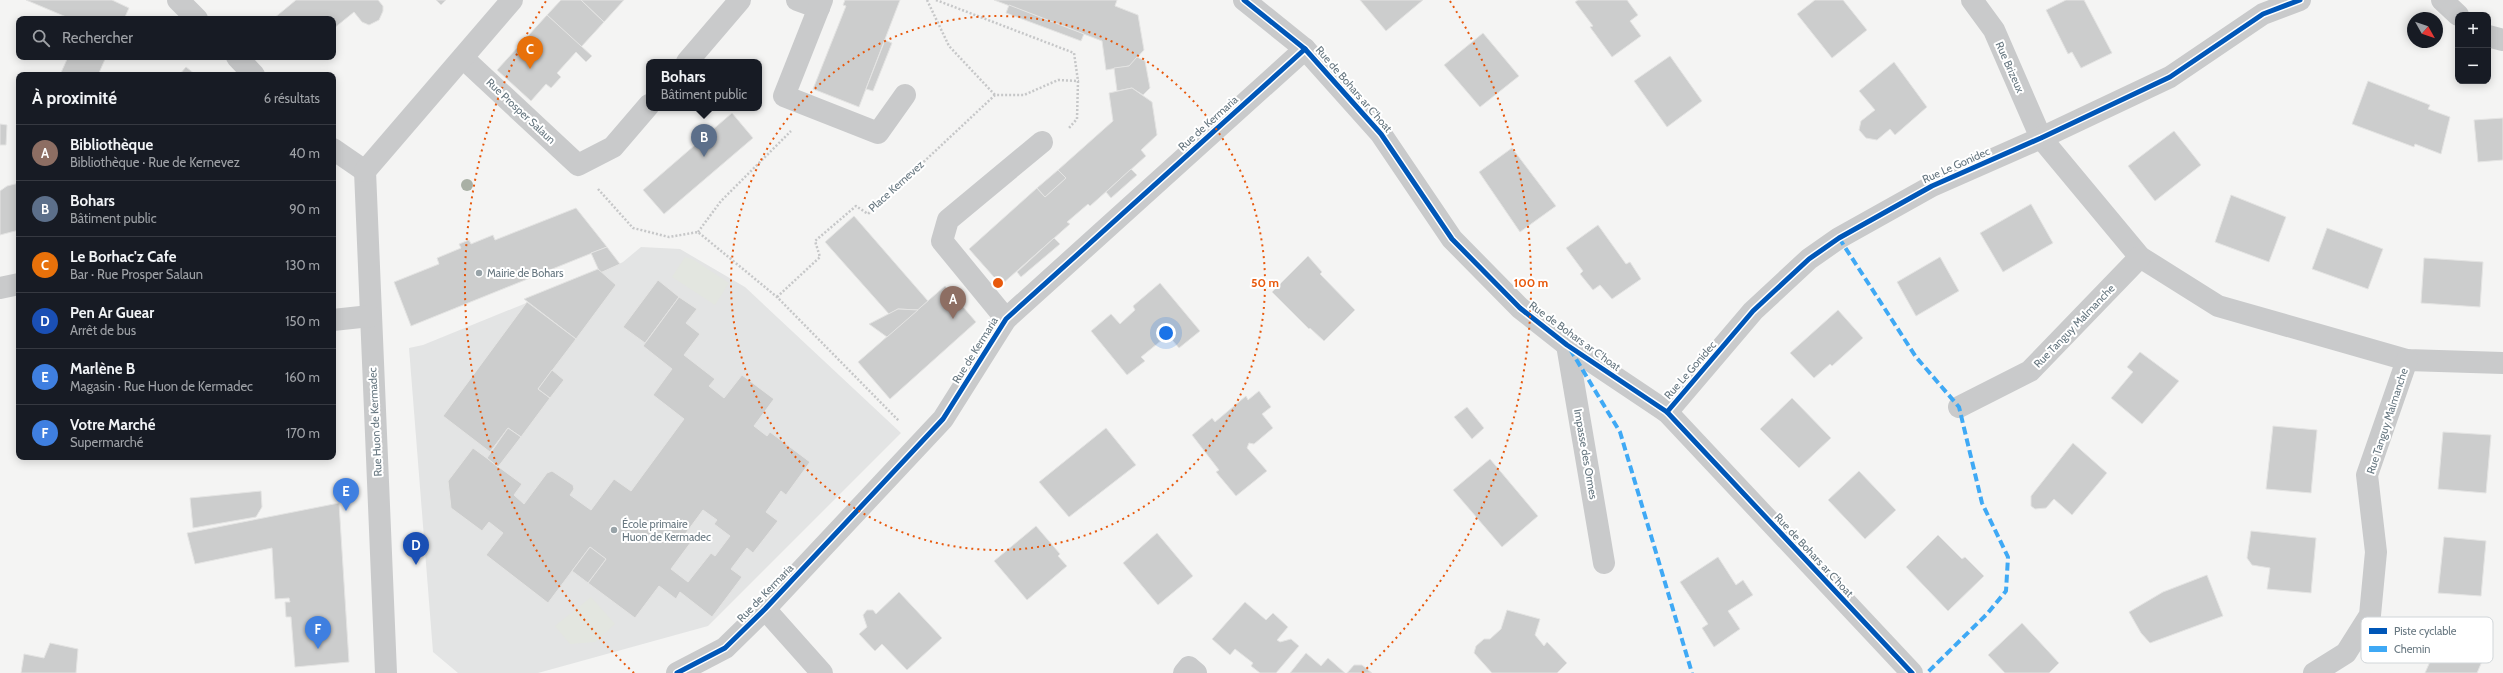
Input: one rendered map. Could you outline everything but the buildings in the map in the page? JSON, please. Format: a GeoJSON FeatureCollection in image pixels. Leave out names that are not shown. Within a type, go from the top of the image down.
{"type":"FeatureCollection","features":[{"type":"Feature","properties":{"kind":"street"},"geometry":{"type":"LineString","coordinates":[[178,0],[194,16]]}},
{"type":"Feature","properties":{"kind":"street"},"geometry":{"type":"LineString","coordinates":[[336,150],[365,171],[512,0]]}},
{"type":"Feature","properties":{"kind":"street"},"geometry":{"type":"LineString","coordinates":[[690,59],[740,0]]}},
{"type":"Feature","properties":{"kind":"street"},"geometry":{"type":"LineString","coordinates":[[796,0],[820,4],[784,96],[878,133],[905,95]]}},
{"type":"Feature","properties":{"kind":"street","name":"Rue de Bohars ar C'hoat"},"geometry":{"type":"LineString","coordinates":[[1244,0],[1305,49],[1381,134],[1452,239],[1520,308],[1567,345],[1667,412],[1912,673]]}},
{"type":"Feature","properties":{"kind":"street","name":"Rue Brizeux"},"geometry":{"type":"LineString","coordinates":[[1972,0],[1994,30],[2041,138]]}},
{"type":"Feature","properties":{"kind":"street","name":"Rue Le Gonidec"},"geometry":{"type":"LineString","coordinates":[[1667,412],[1753,311],[1809,259],[1839,238],[1932,186],[2041,138],[2170,77],[2263,14],[2300,0]]}},
{"type":"Feature","properties":{"kind":"street"},"geometry":{"type":"LineString","coordinates":[[2442,0],[2455,12]]}},
{"type":"Feature","properties":{"kind":"street"},"geometry":{"type":"LineString","coordinates":[[2491,37],[2503,40]]}},
{"type":"Feature","properties":{"kind":"street","name":"Rue de Kermaria"},"geometry":{"type":"LineString","coordinates":[[677,673],[725,648],[765,609],[920,443],[942,419],[1006,318],[1305,49]]}},
{"type":"Feature","properties":{"kind":"street","name":"Rue Prosper Salaun"},"geometry":{"type":"LineString","coordinates":[[463,58],[578,165]]}},
{"type":"Feature","properties":{"kind":"street"},"geometry":{"type":"LineString","coordinates":[[240,60],[251,72]]}},
{"type":"Feature","properties":{"kind":"street"},"geometry":{"type":"LineString","coordinates":[[578,165],[613,146],[646,108]]}},
{"type":"Feature","properties":{"kind":"street","name":"Rue Tanguy Malmanche"},"geometry":{"type":"LineString","coordinates":[[2041,138],[2140,258],[2218,306],[2407,360],[2503,363]]}},
{"type":"Feature","properties":{"kind":"street"},"geometry":{"type":"LineString","coordinates":[[1006,318],[942,241],[948,220],[1042,142]]}},
{"type":"Feature","properties":{"kind":"street","name":"Rue Huon de Kermadec"},"geometry":{"type":"LineString","coordinates":[[365,171],[386,673]]}},
{"type":"Feature","properties":{"kind":"street","name":"Rue Tanguy Malmanche"},"geometry":{"type":"LineString","coordinates":[[1959,408],[2030,371],[2140,258]]}},
{"type":"Feature","properties":{"kind":"street"},"geometry":{"type":"LineString","coordinates":[[0,288],[16,285]]}},
{"type":"Feature","properties":{"kind":"street"},"geometry":{"type":"LineString","coordinates":[[336,320],[370,316]]}},
{"type":"Feature","properties":{"kind":"street","name":"Impasse des Ormes"},"geometry":{"type":"LineString","coordinates":[[1567,345],[1604,563]]}},
{"type":"Feature","properties":{"kind":"street","name":"Rue Tanguy Malmanche"},"geometry":{"type":"LineString","coordinates":[[2369,617],[2376,552],[2367,475],[2407,360]]}},
{"type":"Feature","properties":{"kind":"street"},"geometry":{"type":"LineString","coordinates":[[765,609],[822,673]]}},
{"type":"Feature","properties":{"kind":"street","name":"Rue Tanguy Malmanche"},"geometry":{"type":"LineString","coordinates":[[2314,673],[2346,653],[2361,629]]}},
{"type":"Feature","properties":{"kind":"path"},"geometry":{"type":"LineString","coordinates":[[927,0],[949,46],[995,95],[1024,95],[1058,80],[1078,81]]}},
{"type":"Feature","properties":{"kind":"path"},"geometry":{"type":"LineString","coordinates":[[936,0],[1074,53],[1078,81],[1077,118],[1061,137],[1042,142]]}},
{"type":"Feature","properties":{"kind":"path"},"geometry":{"type":"LineString","coordinates":[[578,165],[633,228],[669,237],[698,232],[721,201],[814,108]]}},
{"type":"Feature","properties":{"kind":"path"},"geometry":{"type":"LineString","coordinates":[[698,232],[777,297],[920,443]]}},
{"type":"Feature","properties":{"kind":"shaded area","name":"École primaire Huon de Kermadec"},"geometry":{"type":"Polygon","coordinates":[[[641,247],[680,249],[745,287],[901,433],[708,626],[538,673],[458,673],[433,652],[409,348],[423,345],[600,273],[623,262],[641,247]]]}},
{"type":"Feature","properties":{"kind":"shaded area"},"geometry":{"type":"Polygon","coordinates":[[[685,257],[694,260],[729,283],[715,305],[672,277],[685,257]]]}},
{"type":"Feature","properties":{"kind":"shaded area"},"geometry":{"type":"Polygon","coordinates":[[[591,597],[615,624],[595,642],[570,644],[555,626],[591,597]]]}},
{"type":"Feature","properties":{"kind":"marked path"},"geometry":{"type":"LineString","coordinates":[[1839,238],[1916,357],[1959,407],[1982,503],[2008,557],[2006,591],[1987,614],[1927,673]]}},
{"type":"Feature","properties":{"kind":"marked path"},"geometry":{"type":"LineString","coordinates":[[1570,349],[1620,432],[1692,673]]}},
{"type":"Feature","properties":{"kind":"cycle path"},"geometry":{"type":"LineString","coordinates":[[1244,0],[1305,49],[1381,134],[1452,239],[1520,308],[1567,345],[1667,412],[1912,673]]}},
{"type":"Feature","properties":{"kind":"cycle path"},"geometry":{"type":"LineString","coordinates":[[1667,412],[1753,311],[1809,259],[1839,238],[1932,186],[2041,138],[2170,77],[2263,14],[2300,0]]}},
{"type":"Feature","properties":{"kind":"cycle path"},"geometry":{"type":"LineString","coordinates":[[677,673],[725,648],[765,609],[943,419],[1006,319],[1305,49]]}},
{"type":"Feature","properties":{"kind":"place","name":"Le Borhac'z Cafe"},"geometry":{"type":"Point","coordinates":[530,69]}},
{"type":"Feature","properties":{"kind":"place","name":"Bohars"},"geometry":{"type":"Point","coordinates":[704,157]}},
{"type":"Feature","properties":{"kind":"place","name":"Mairie de Bohars"},"geometry":{"type":"Point","coordinates":[479,273]}},
{"type":"Feature","properties":{"kind":"place","name":"Bibliothèque"},"geometry":{"type":"Point","coordinates":[953,319]}},
{"type":"Feature","properties":{"kind":"place","name":"Marlène B"},"geometry":{"type":"Point","coordinates":[346,511]}},
{"type":"Feature","properties":{"kind":"place","name":"École primaire Huon de Kermadec"},"geometry":{"type":"Point","coordinates":[614,530]}},
{"type":"Feature","properties":{"kind":"place","name":"Pen Ar Guear"},"geometry":{"type":"Point","coordinates":[416,565]}},
{"type":"Feature","properties":{"kind":"place","name":"Votre Marché"},"geometry":{"type":"Point","coordinates":[318,649]}}]}
